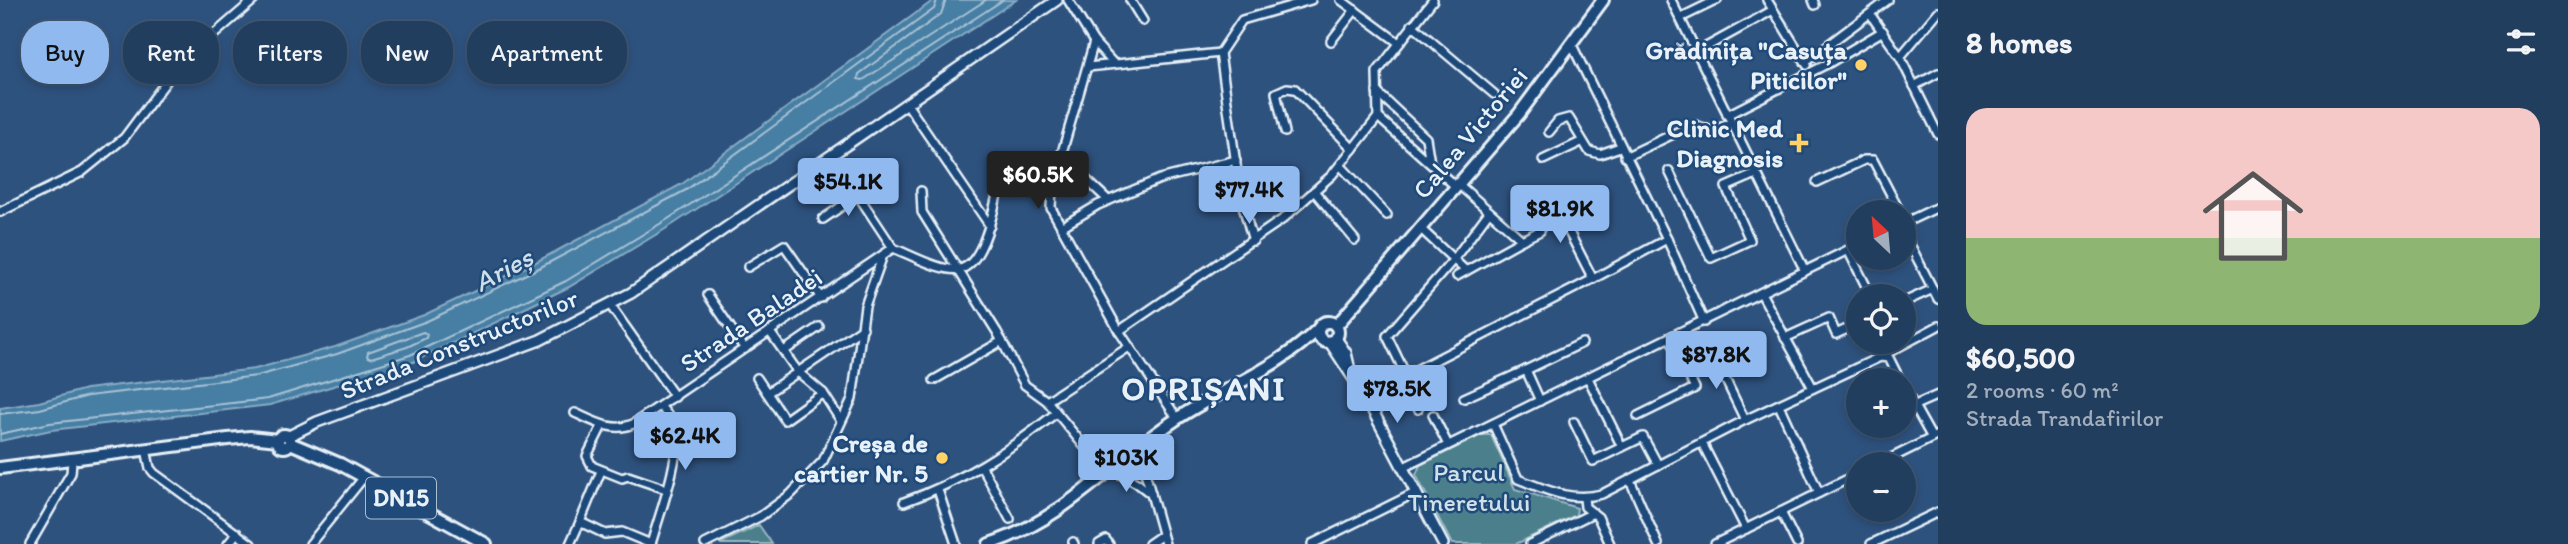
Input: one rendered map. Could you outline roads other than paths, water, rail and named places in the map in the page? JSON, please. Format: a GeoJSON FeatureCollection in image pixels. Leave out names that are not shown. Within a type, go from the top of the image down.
{"type":"FeatureCollection","features":[{"type":"Feature","properties":{"kind":"main road","name":"Calea Victoriei"},"geometry":{"type":"LineString","coordinates":[[989,544],[1012,537],[1041,522],[1068,505],[1177,418],[1328,332],[1519,114],[1603,0]]}},
{"type":"Feature","properties":{"kind":"main road","name":"DN15"},"geometry":{"type":"LineString","coordinates":[[0,468],[250,437],[286,440],[364,477],[483,543]]}},
{"type":"Feature","properties":{"kind":"street"},"geometry":{"type":"LineString","coordinates":[[0,212],[82,172],[124,138],[172,75],[254,0]]}},
{"type":"Feature","properties":{"kind":"street","name":"Strada Constructorilor"},"geometry":{"type":"LineString","coordinates":[[286,440],[317,422],[540,340],[610,305],[1057,0]]}},
{"type":"Feature","properties":{"kind":"street"},"geometry":{"type":"LineString","coordinates":[[1068,0],[1094,42],[1114,64]]}},
{"type":"Feature","properties":{"kind":"street"},"geometry":{"type":"LineString","coordinates":[[1130,0],[1143,21]]}},
{"type":"Feature","properties":{"kind":"street"},"geometry":{"type":"LineString","coordinates":[[1265,0],[1268,11]]}},
{"type":"Feature","properties":{"kind":"street"},"geometry":{"type":"LineString","coordinates":[[1253,241],[1241,199],[1220,52],[1242,20],[1311,0]]}},
{"type":"Feature","properties":{"kind":"street"},"geometry":{"type":"LineString","coordinates":[[1342,0],[1399,43]]}},
{"type":"Feature","properties":{"kind":"street"},"geometry":{"type":"LineString","coordinates":[[1118,331],[1283,219],[1340,165],[1378,117],[1377,72],[1433,0]]}},
{"type":"Feature","properties":{"kind":"street"},"geometry":{"type":"LineString","coordinates":[[1671,0],[1805,271]]}},
{"type":"Feature","properties":{"kind":"street"},"geometry":{"type":"LineString","coordinates":[[1680,18],[1717,0]]}},
{"type":"Feature","properties":{"kind":"street"},"geometry":{"type":"LineString","coordinates":[[1767,0],[1811,72]]}},
{"type":"Feature","properties":{"kind":"street"},"geometry":{"type":"LineString","coordinates":[[1805,62],[1888,0]]}},
{"type":"Feature","properties":{"kind":"street"},"geometry":{"type":"LineString","coordinates":[[1331,41],[1355,10]]}},
{"type":"Feature","properties":{"kind":"street"},"geometry":{"type":"LineString","coordinates":[[1697,52],[1773,10]]}},
{"type":"Feature","properties":{"kind":"street"},"geometry":{"type":"LineString","coordinates":[[1899,57],[1938,12]]}},
{"type":"Feature","properties":{"kind":"street"},"geometry":{"type":"LineString","coordinates":[[1870,14],[1899,57],[1938,134]]}},
{"type":"Feature","properties":{"kind":"street"},"geometry":{"type":"LineString","coordinates":[[1412,25],[1494,94]]}},
{"type":"Feature","properties":{"kind":"street"},"geometry":{"type":"LineString","coordinates":[[1625,157],[1690,126],[1713,131],[1729,119],[1883,31]]}},
{"type":"Feature","properties":{"kind":"street"},"geometry":{"type":"LineString","coordinates":[[1094,42],[1052,187],[1051,208],[1118,331],[1177,418]]}},
{"type":"Feature","properties":{"kind":"street"},"geometry":{"type":"LineString","coordinates":[[1571,43],[1667,239],[1704,322]]}},
{"type":"Feature","properties":{"kind":"street"},"geometry":{"type":"LineString","coordinates":[[1088,67],[1220,52]]}},
{"type":"Feature","properties":{"kind":"street"},"geometry":{"type":"LineString","coordinates":[[1914,86],[1938,73]]}},
{"type":"Feature","properties":{"kind":"street"},"geometry":{"type":"LineString","coordinates":[[1285,132],[1276,93],[1287,88],[1294,89],[1353,149]]}},
{"type":"Feature","properties":{"kind":"street"},"geometry":{"type":"LineString","coordinates":[[1376,91],[1426,138],[1430,164]]}},
{"type":"Feature","properties":{"kind":"street"},"geometry":{"type":"LineString","coordinates":[[907,104],[990,226]]}},
{"type":"Feature","properties":{"kind":"street"},"geometry":{"type":"LineString","coordinates":[[1378,117],[1522,240]]}},
{"type":"Feature","properties":{"kind":"street"},"geometry":{"type":"LineString","coordinates":[[1549,132],[1558,121],[1569,118],[1581,142],[1589,151],[1600,153],[1620,147]]}},
{"type":"Feature","properties":{"kind":"street"},"geometry":{"type":"LineString","coordinates":[[1544,160],[1581,142]]}},
{"type":"Feature","properties":{"kind":"street"},"geometry":{"type":"LineString","coordinates":[[832,156],[893,248],[944,268],[959,270],[971,262],[988,233],[1001,174],[1052,187]]}},
{"type":"Feature","properties":{"kind":"street"},"geometry":{"type":"LineString","coordinates":[[1061,156],[1108,200]]}},
{"type":"Feature","properties":{"kind":"street"},"geometry":{"type":"LineString","coordinates":[[1060,227],[1108,200],[1160,178],[1236,160]]}},
{"type":"Feature","properties":{"kind":"street"},"geometry":{"type":"LineString","coordinates":[[1817,182],[1864,160],[1872,160],[1894,200]]}},
{"type":"Feature","properties":{"kind":"street"},"geometry":{"type":"LineString","coordinates":[[1340,165],[1387,215]]}},
{"type":"Feature","properties":{"kind":"street"},"geometry":{"type":"LineString","coordinates":[[1669,171],[1711,258],[1750,240],[1726,187],[1756,174]]}},
{"type":"Feature","properties":{"kind":"street"},"geometry":{"type":"LineString","coordinates":[[921,191],[922,212],[1002,341],[1025,386],[1046,401],[1098,463]]}},
{"type":"Feature","properties":{"kind":"street"},"geometry":{"type":"LineString","coordinates":[[1314,191],[1355,240]]}},
{"type":"Feature","properties":{"kind":"street"},"geometry":{"type":"LineString","coordinates":[[823,219],[858,195]]}},
{"type":"Feature","properties":{"kind":"street"},"geometry":{"type":"LineString","coordinates":[[1551,197],[1593,279]]}},
{"type":"Feature","properties":{"kind":"street"},"geometry":{"type":"LineString","coordinates":[[1916,216],[1938,207]]}},
{"type":"Feature","properties":{"kind":"street"},"geometry":{"type":"LineString","coordinates":[[1418,409],[1387,336],[1454,259],[1489,212]]}},
{"type":"Feature","properties":{"kind":"street"},"geometry":{"type":"LineString","coordinates":[[1421,229],[1466,271]]}},
{"type":"Feature","properties":{"kind":"street"},"geometry":{"type":"LineString","coordinates":[[1457,276],[1540,231]]}},
{"type":"Feature","properties":{"kind":"street"},"geometry":{"type":"LineString","coordinates":[[1365,396],[1667,239]]}},
{"type":"Feature","properties":{"kind":"street"},"geometry":{"type":"LineString","coordinates":[[748,267],[784,245],[821,298]]}},
{"type":"Feature","properties":{"kind":"street","name":"Strada Baladei"},"geometry":{"type":"LineString","coordinates":[[602,426],[628,427],[662,407],[893,248]]}},
{"type":"Feature","properties":{"kind":"street"},"geometry":{"type":"LineString","coordinates":[[1402,468],[1846,251]]}},
{"type":"Feature","properties":{"kind":"street"},"geometry":{"type":"LineString","coordinates":[[705,544],[761,516],[792,494],[823,461],[852,399],[865,306],[884,255]]}},
{"type":"Feature","properties":{"kind":"street"},"geometry":{"type":"LineString","coordinates":[[1916,256],[1938,299]]}},
{"type":"Feature","properties":{"kind":"street"},"geometry":{"type":"LineString","coordinates":[[1916,297],[1933,289]]}},
{"type":"Feature","properties":{"kind":"street"},"geometry":{"type":"LineString","coordinates":[[1761,293],[1813,388]]}},
{"type":"Feature","properties":{"kind":"street"},"geometry":{"type":"LineString","coordinates":[[708,295],[745,349]]}},
{"type":"Feature","properties":{"kind":"street"},"geometry":{"type":"LineString","coordinates":[[610,305],[675,397]]}},
{"type":"Feature","properties":{"kind":"street"},"geometry":{"type":"LineString","coordinates":[[1785,338],[1829,318],[1836,334],[1846,329]]}},
{"type":"Feature","properties":{"kind":"street"},"geometry":{"type":"LineString","coordinates":[[1493,424],[1518,478],[1555,493],[1584,498],[1602,494],[1745,420],[1880,357],[1938,326]]}},
{"type":"Feature","properties":{"kind":"street"},"geometry":{"type":"LineString","coordinates":[[784,351],[819,327]]}},
{"type":"Feature","properties":{"kind":"street"},"geometry":{"type":"LineString","coordinates":[[767,393],[863,328]]}},
{"type":"Feature","properties":{"kind":"street"},"geometry":{"type":"LineString","coordinates":[[770,332],[798,372],[823,393],[841,421]]}},
{"type":"Feature","properties":{"kind":"street"},"geometry":{"type":"LineString","coordinates":[[1328,332],[1443,544]]}},
{"type":"Feature","properties":{"kind":"street"},"geometry":{"type":"LineString","coordinates":[[1637,416],[1695,388],[1671,338]]}},
{"type":"Feature","properties":{"kind":"street"},"geometry":{"type":"LineString","coordinates":[[934,380],[1002,341]]}},
{"type":"Feature","properties":{"kind":"street"},"geometry":{"type":"LineString","coordinates":[[1464,398],[1582,343]]}},
{"type":"Feature","properties":{"kind":"street"},"geometry":{"type":"LineString","coordinates":[[1046,401],[1129,347]]}},
{"type":"Feature","properties":{"kind":"street"},"geometry":{"type":"LineString","coordinates":[[1880,357],[1889,358],[1894,368]]}},
{"type":"Feature","properties":{"kind":"street"},"geometry":{"type":"LineString","coordinates":[[1684,366],[1715,358],[1745,420]]}},
{"type":"Feature","properties":{"kind":"street"},"geometry":{"type":"LineString","coordinates":[[1526,370],[1540,401]]}},
{"type":"Feature","properties":{"kind":"street"},"geometry":{"type":"LineString","coordinates":[[757,378],[785,420],[823,393]]}},
{"type":"Feature","properties":{"kind":"street"},"geometry":{"type":"LineString","coordinates":[[1588,378],[1622,447]]}},
{"type":"Feature","properties":{"kind":"street"},"geometry":{"type":"LineString","coordinates":[[1916,405],[1938,394]]}},
{"type":"Feature","properties":{"kind":"street"},"geometry":{"type":"LineString","coordinates":[[1779,405],[1819,493]]}},
{"type":"Feature","properties":{"kind":"street"},"geometry":{"type":"LineString","coordinates":[[580,522],[605,534],[622,532],[651,544],[677,440],[674,425],[662,407]]}},
{"type":"Feature","properties":{"kind":"street"},"geometry":{"type":"LineString","coordinates":[[1904,452],[1935,437],[1916,410]]}},
{"type":"Feature","properties":{"kind":"street"},"geometry":{"type":"LineString","coordinates":[[575,413],[602,426],[587,456],[589,461],[601,471],[622,478],[628,476],[666,489]]}},
{"type":"Feature","properties":{"kind":"street"},"geometry":{"type":"LineString","coordinates":[[904,502],[939,490],[982,467],[1056,413]]}},
{"type":"Feature","properties":{"kind":"street"},"geometry":{"type":"LineString","coordinates":[[1433,415],[1448,445]]}},
{"type":"Feature","properties":{"kind":"street"},"geometry":{"type":"LineString","coordinates":[[1574,422],[1593,461],[1643,437],[1658,465]]}},
{"type":"Feature","properties":{"kind":"street"},"geometry":{"type":"LineString","coordinates":[[1702,443],[1746,529]]}},
{"type":"Feature","properties":{"kind":"street"},"geometry":{"type":"LineString","coordinates":[[1138,447],[1165,544]]}},
{"type":"Feature","properties":{"kind":"street"},"geometry":{"type":"LineString","coordinates":[[146,449],[150,468],[154,473],[251,544]]}},
{"type":"Feature","properties":{"kind":"street"},"geometry":{"type":"LineString","coordinates":[[30,544],[71,473],[72,461]]}},
{"type":"Feature","properties":{"kind":"street"},"geometry":{"type":"LineString","coordinates":[[982,467],[1010,519]]}},
{"type":"Feature","properties":{"kind":"street"},"geometry":{"type":"LineString","coordinates":[[1110,469],[1137,483],[1151,494]]}},
{"type":"Feature","properties":{"kind":"street"},"geometry":{"type":"LineString","coordinates":[[570,544],[601,471]]}},
{"type":"Feature","properties":{"kind":"street"},"geometry":{"type":"LineString","coordinates":[[310,544],[364,477]]}},
{"type":"Feature","properties":{"kind":"street"},"geometry":{"type":"LineString","coordinates":[[1630,480],[1658,544]]}},
{"type":"Feature","properties":{"kind":"street"},"geometry":{"type":"LineString","coordinates":[[1715,544],[1846,480]]}},
{"type":"Feature","properties":{"kind":"street"},"geometry":{"type":"LineString","coordinates":[[939,490],[956,544]]}},
{"type":"Feature","properties":{"kind":"street"},"geometry":{"type":"LineString","coordinates":[[1312,544],[1415,493]]}},
{"type":"Feature","properties":{"kind":"street"},"geometry":{"type":"LineString","coordinates":[[1584,498],[1585,507],[1598,517],[1610,544]]}},
{"type":"Feature","properties":{"kind":"street"},"geometry":{"type":"LineString","coordinates":[[1781,512],[1797,544]]}},
{"type":"Feature","properties":{"kind":"street"},"geometry":{"type":"LineString","coordinates":[[1871,544],[1938,512]]}},
{"type":"Feature","properties":{"kind":"street"},"geometry":{"type":"LineString","coordinates":[[1530,544],[1593,513]]}},
{"type":"Feature","properties":{"kind":"street"},"geometry":{"type":"LineString","coordinates":[[228,544],[237,534]]}},
{"type":"Feature","properties":{"kind":"street"},"geometry":{"type":"LineString","coordinates":[[1149,544],[1163,535]]}},
{"type":"Feature","properties":{"kind":"street"},"geometry":{"type":"LineString","coordinates":[[1099,544],[1106,540],[1109,544]]}},
{"type":"Feature","properties":{"kind":"water"},"geometry":{"type":"Polygon","coordinates":[[[934,0],[1016,0],[672,225],[569,287],[413,362],[270,405],[51,430],[0,441],[0,408],[39,402],[86,389],[255,369],[335,347],[424,315],[534,263],[682,184],[934,0]]]}},
{"type":"Feature","properties":{"kind":"place","name":"Grădinița \"Casuța Piticilor\""},"geometry":{"type":"Point","coordinates":[1861,65]}},
{"type":"Feature","properties":{"kind":"place","name":"Clinic Med Diagnosis"},"geometry":{"type":"Point","coordinates":[1799,143]}},
{"type":"Feature","properties":{"kind":"place","name":"Creșa de cartier Nr. 5"},"geometry":{"type":"Point","coordinates":[942,458]}},
{"type":"Feature","properties":{"kind":"district","name":"OPRIȘANI"},"geometry":{"type":"Point","coordinates":[1204,388]}},
{"type":"Feature","properties":{"kind":"water label","name":"Arieș"},"geometry":{"type":"Point","coordinates":[503,269]}},
{"type":"Feature","properties":{"kind":"park label","name":"Parcul Tineretului"},"geometry":{"type":"Point","coordinates":[1469,487]}}]}
